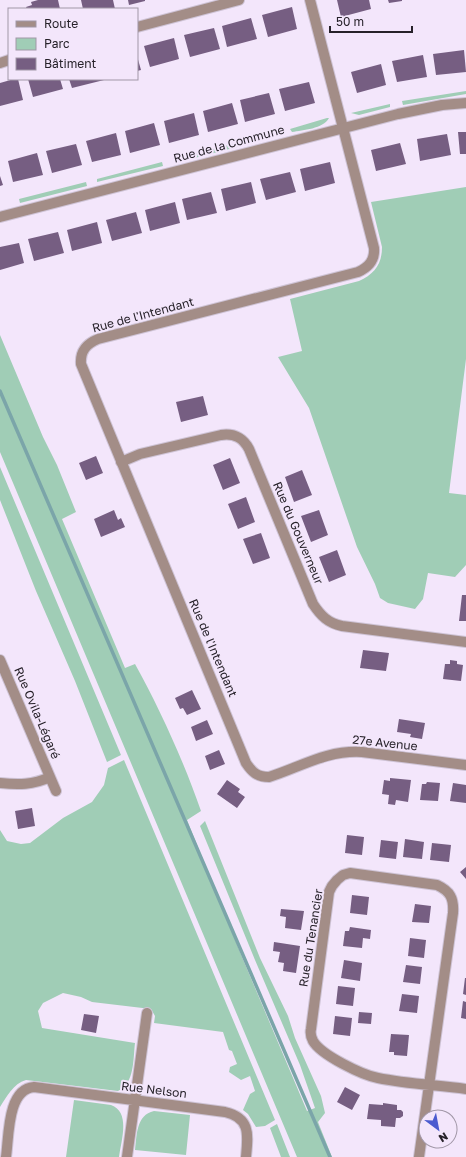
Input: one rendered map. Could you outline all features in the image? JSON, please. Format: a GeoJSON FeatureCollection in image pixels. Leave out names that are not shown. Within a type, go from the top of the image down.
{"type":"FeatureCollection","features":[{"type":"Feature","properties":{"kind":"street"},"geometry":{"type":"LineString","coordinates":[[138,27],[239,0]]}},
{"type":"Feature","properties":{"kind":"street","name":"Rue de l'Intendant"},"geometry":{"type":"LineString","coordinates":[[257,775],[253,773],[246,762],[81,364],[81,354],[90,342],[358,272],[363,270],[372,262],[374,258],[374,248],[310,0]]}},
{"type":"Feature","properties":{"kind":"street","name":"Rue de la Commune"},"geometry":{"type":"LineString","coordinates":[[0,217],[405,112],[442,105],[466,103]]}},
{"type":"Feature","properties":{"kind":"street","name":"Rue du Gouverneur"},"geometry":{"type":"LineString","coordinates":[[121,462],[140,454],[222,434],[233,434],[237,436],[243,440],[249,449],[313,604],[323,617],[334,624],[342,626],[466,642]]}},
{"type":"Feature","properties":{"kind":"street","name":"Rue Ovila-Légaré"},"geometry":{"type":"LineString","coordinates":[[0,660],[56,791]]}},
{"type":"Feature","properties":{"kind":"street","name":"27e Avenue"},"geometry":{"type":"LineString","coordinates":[[257,775],[269,777],[326,755],[346,752],[362,752],[466,765]]}},
{"type":"Feature","properties":{"kind":"street"},"geometry":{"type":"LineString","coordinates":[[0,783],[32,783],[50,777]]}},
{"type":"Feature","properties":{"kind":"street","name":"Rue du Tenancier"},"geometry":{"type":"LineString","coordinates":[[419,1157],[454,913],[452,898],[450,893],[437,885],[365,874],[350,873],[343,875],[332,886],[329,892],[310,1034],[313,1041],[326,1055],[365,1074],[377,1078],[429,1085]]}},
{"type":"Feature","properties":{"kind":"street"},"geometry":{"type":"LineString","coordinates":[[126,1157],[147,1013]]}},
{"type":"Feature","properties":{"kind":"street"},"geometry":{"type":"LineString","coordinates":[[429,1085],[466,1089]]}},
{"type":"Feature","properties":{"kind":"street","name":"Rue Nelson"},"geometry":{"type":"LineString","coordinates":[[6,1157],[14,1104],[18,1095],[23,1091],[34,1087],[225,1112],[235,1115],[243,1121],[247,1131],[246,1157]]}},
{"type":"Feature","properties":{"kind":"green space"},"geometry":{"type":"Polygon","coordinates":[[[466,91],[466,94],[403,105],[402,101],[466,91]]]}},
{"type":"Feature","properties":{"kind":"green space"},"geometry":{"type":"Polygon","coordinates":[[[390,104],[390,107],[359,115],[351,113],[390,104]]]}},
{"type":"Feature","properties":{"kind":"green space"},"geometry":{"type":"Polygon","coordinates":[[[329,118],[326,122],[318,127],[292,132],[290,129],[329,118]]]}},
{"type":"Feature","properties":{"kind":"green space"},"geometry":{"type":"Polygon","coordinates":[[[284,130],[285,134],[253,142],[252,138],[284,130]]]}},
{"type":"Feature","properties":{"kind":"green space"},"geometry":{"type":"Polygon","coordinates":[[[240,142],[241,146],[175,163],[174,159],[240,142]]]}},
{"type":"Feature","properties":{"kind":"green space"},"geometry":{"type":"Polygon","coordinates":[[[162,162],[163,166],[97,182],[97,179],[162,162]]]}},
{"type":"Feature","properties":{"kind":"green space"},"geometry":{"type":"Polygon","coordinates":[[[86,182],[87,186],[20,203],[19,199],[86,182]]]}},
{"type":"Feature","properties":{"kind":"green space"},"geometry":{"type":"Polygon","coordinates":[[[466,187],[466,359],[449,493],[466,495],[466,565],[455,577],[428,573],[423,599],[415,609],[388,603],[380,598],[357,547],[309,408],[278,357],[302,351],[290,299],[359,281],[373,272],[379,264],[382,247],[371,202],[466,187]]]}},
{"type":"Feature","properties":{"kind":"green space"},"geometry":{"type":"Polygon","coordinates":[[[0,335],[76,512],[62,519],[125,668],[135,664],[162,717],[187,774],[201,811],[187,820],[242,957],[307,1111],[315,1108],[300,1065],[200,826],[205,821],[260,958],[288,1016],[295,1038],[321,1096],[325,1113],[318,1122],[332,1157],[297,1157],[0,452],[0,335]]]}},
{"type":"Feature","properties":{"kind":"green space"},"geometry":{"type":"Polygon","coordinates":[[[0,467],[121,755],[107,762],[0,500],[0,467]]]}},
{"type":"Feature","properties":{"kind":"green space"},"geometry":{"type":"Polygon","coordinates":[[[124,760],[275,1120],[265,1126],[256,1127],[248,1114],[243,1110],[250,1094],[255,1091],[250,1076],[241,1080],[229,1072],[230,1067],[237,1064],[232,1051],[229,1050],[223,1032],[154,1023],[155,1016],[151,1009],[92,1002],[81,997],[63,993],[43,1003],[38,1011],[42,1028],[135,1043],[132,1070],[128,1082],[118,1091],[26,1080],[14,1087],[0,1107],[0,830],[7,841],[21,844],[30,843],[63,818],[92,802],[104,785],[108,768],[124,760]]]}},
{"type":"Feature","properties":{"kind":"green space"},"geometry":{"type":"Polygon","coordinates":[[[74,1100],[111,1105],[121,1114],[123,1120],[123,1135],[119,1157],[66,1157],[74,1100]]]}},
{"type":"Feature","properties":{"kind":"green space"},"geometry":{"type":"Polygon","coordinates":[[[154,1111],[190,1115],[186,1155],[135,1150],[138,1126],[148,1113],[154,1111]]]}},
{"type":"Feature","properties":{"kind":"green space"},"geometry":{"type":"Polygon","coordinates":[[[277,1124],[290,1157],[281,1157],[270,1128],[277,1124]]]}},
{"type":"Feature","properties":{"kind":"building"},"geometry":{"type":"Polygon","coordinates":[[[38,0],[58,0],[60,8],[26,8],[32,5],[31,2],[38,0]]]}},
{"type":"Feature","properties":{"kind":"building"},"geometry":{"type":"Polygon","coordinates":[[[81,0],[113,0],[115,8],[83,8],[81,0]]]}},
{"type":"Feature","properties":{"kind":"building"},"geometry":{"type":"Polygon","coordinates":[[[128,0],[145,0],[145,1],[129,5],[128,0]]]}},
{"type":"Feature","properties":{"kind":"building"},"geometry":{"type":"Polygon","coordinates":[[[337,0],[369,0],[371,9],[341,17],[337,0]]]}},
{"type":"Feature","properties":{"kind":"building"},"geometry":{"type":"Polygon","coordinates":[[[388,0],[402,0],[402,1],[389,3],[388,0]]]}},
{"type":"Feature","properties":{"kind":"building"},"geometry":{"type":"Polygon","coordinates":[[[292,7],[297,29],[268,37],[262,15],[292,7]]]}},
{"type":"Feature","properties":{"kind":"building"},"geometry":{"type":"Polygon","coordinates":[[[251,18],[257,39],[227,47],[222,26],[251,18]]]}},
{"type":"Feature","properties":{"kind":"building"},"geometry":{"type":"Polygon","coordinates":[[[214,28],[220,49],[190,57],[184,35],[214,28]]]}},
{"type":"Feature","properties":{"kind":"building"},"geometry":{"type":"Polygon","coordinates":[[[174,38],[179,59],[150,67],[144,46],[174,38]]]}},
{"type":"Feature","properties":{"kind":"building"},"geometry":{"type":"Polygon","coordinates":[[[464,50],[466,72],[436,75],[433,54],[464,50]]]}},
{"type":"Feature","properties":{"kind":"building"},"geometry":{"type":"Polygon","coordinates":[[[423,55],[427,77],[397,82],[392,61],[423,55]]]}},
{"type":"Feature","properties":{"kind":"building"},"geometry":{"type":"Polygon","coordinates":[[[138,60],[141,70],[138,71],[138,60]]]}},
{"type":"Feature","properties":{"kind":"building"},"geometry":{"type":"Polygon","coordinates":[[[381,64],[386,85],[357,93],[351,72],[381,64]]]}},
{"type":"Feature","properties":{"kind":"building"},"geometry":{"type":"Polygon","coordinates":[[[10,80],[18,80],[23,100],[0,106],[0,83],[10,80]]]}},
{"type":"Feature","properties":{"kind":"building"},"geometry":{"type":"Polygon","coordinates":[[[28,80],[60,80],[63,89],[33,97],[28,80]]]}},
{"type":"Feature","properties":{"kind":"building"},"geometry":{"type":"Polygon","coordinates":[[[69,80],[104,80],[72,88],[69,80]]]}},
{"type":"Feature","properties":{"kind":"building"},"geometry":{"type":"Polygon","coordinates":[[[309,82],[315,103],[285,111],[279,89],[309,82]]]}},
{"type":"Feature","properties":{"kind":"building"},"geometry":{"type":"Polygon","coordinates":[[[269,93],[275,114],[245,122],[240,100],[269,93]]]}},
{"type":"Feature","properties":{"kind":"building"},"geometry":{"type":"Polygon","coordinates":[[[232,103],[238,124],[208,132],[203,111],[232,103]]]}},
{"type":"Feature","properties":{"kind":"building"},"geometry":{"type":"Polygon","coordinates":[[[194,113],[199,135],[169,143],[164,121],[194,113]]]}},
{"type":"Feature","properties":{"kind":"building"},"geometry":{"type":"Polygon","coordinates":[[[154,123],[160,145],[130,153],[125,131],[154,123]]]}},
{"type":"Feature","properties":{"kind":"building"},"geometry":{"type":"Polygon","coordinates":[[[458,132],[466,132],[466,154],[460,154],[458,132]]]}},
{"type":"Feature","properties":{"kind":"building"},"geometry":{"type":"Polygon","coordinates":[[[116,133],[121,155],[92,162],[86,141],[116,133]]]}},
{"type":"Feature","properties":{"kind":"building"},"geometry":{"type":"Polygon","coordinates":[[[447,134],[451,155],[420,161],[417,139],[447,134]]]}},
{"type":"Feature","properties":{"kind":"building"},"geometry":{"type":"Polygon","coordinates":[[[400,143],[406,164],[376,171],[371,150],[400,143]]]}},
{"type":"Feature","properties":{"kind":"building"},"geometry":{"type":"Polygon","coordinates":[[[76,144],[82,165],[52,173],[46,151],[76,144]]]}},
{"type":"Feature","properties":{"kind":"building"},"geometry":{"type":"Polygon","coordinates":[[[37,153],[43,175],[13,182],[8,161],[37,153]]]}},
{"type":"Feature","properties":{"kind":"building"},"geometry":{"type":"Polygon","coordinates":[[[330,162],[335,183],[305,191],[300,169],[330,162]]]}},
{"type":"Feature","properties":{"kind":"building"},"geometry":{"type":"Polygon","coordinates":[[[290,172],[296,192],[266,200],[260,179],[290,172]]]}},
{"type":"Feature","properties":{"kind":"building"},"geometry":{"type":"Polygon","coordinates":[[[0,176],[3,185],[0,186],[0,176]]]}},
{"type":"Feature","properties":{"kind":"building"},"geometry":{"type":"Polygon","coordinates":[[[251,182],[256,203],[226,211],[221,189],[251,182]]]}},
{"type":"Feature","properties":{"kind":"building"},"geometry":{"type":"Polygon","coordinates":[[[211,192],[217,213],[187,220],[182,199],[211,192]]]}},
{"type":"Feature","properties":{"kind":"building"},"geometry":{"type":"Polygon","coordinates":[[[175,202],[180,223],[150,231],[145,210],[175,202]]]}},
{"type":"Feature","properties":{"kind":"building"},"geometry":{"type":"Polygon","coordinates":[[[136,212],[142,233],[112,241],[106,220],[136,212]]]}},
{"type":"Feature","properties":{"kind":"building"},"geometry":{"type":"Polygon","coordinates":[[[97,222],[102,243],[72,251],[67,230],[97,222]]]}},
{"type":"Feature","properties":{"kind":"building"},"geometry":{"type":"Polygon","coordinates":[[[58,232],[64,253],[34,261],[28,239],[58,232]]]}},
{"type":"Feature","properties":{"kind":"building"},"geometry":{"type":"Polygon","coordinates":[[[19,243],[24,263],[0,270],[0,247],[19,243]]]}},
{"type":"Feature","properties":{"kind":"building"},"geometry":{"type":"Polygon","coordinates":[[[203,396],[208,415],[181,422],[176,402],[203,396]]]}},
{"type":"Feature","properties":{"kind":"building"},"geometry":{"type":"Polygon","coordinates":[[[96,456],[103,473],[86,480],[79,463],[96,456]]]}},
{"type":"Feature","properties":{"kind":"building"},"geometry":{"type":"Polygon","coordinates":[[[230,458],[240,483],[223,490],[213,465],[230,458]]]}},
{"type":"Feature","properties":{"kind":"building"},"geometry":{"type":"Polygon","coordinates":[[[302,470],[312,495],[294,502],[285,477],[302,470]]]}},
{"type":"Feature","properties":{"kind":"building"},"geometry":{"type":"Polygon","coordinates":[[[246,497],[255,522],[238,529],[228,504],[246,497]]]}},
{"type":"Feature","properties":{"kind":"building"},"geometry":{"type":"Polygon","coordinates":[[[114,510],[118,520],[121,518],[125,527],[101,537],[94,519],[114,510]]]}},
{"type":"Feature","properties":{"kind":"building"},"geometry":{"type":"Polygon","coordinates":[[[319,510],[328,535],[311,542],[301,516],[319,510]]]}},
{"type":"Feature","properties":{"kind":"building"},"geometry":{"type":"Polygon","coordinates":[[[261,533],[270,558],[253,564],[243,539],[261,533]]]}},
{"type":"Feature","properties":{"kind":"building"},"geometry":{"type":"Polygon","coordinates":[[[337,550],[346,575],[329,582],[319,557],[337,550]]]}},
{"type":"Feature","properties":{"kind":"building"},"geometry":{"type":"Polygon","coordinates":[[[462,595],[466,595],[466,621],[459,621],[462,595]]]}},
{"type":"Feature","properties":{"kind":"building"},"geometry":{"type":"Polygon","coordinates":[[[363,650],[389,653],[386,671],[360,668],[363,650]]]}},
{"type":"Feature","properties":{"kind":"building"},"geometry":{"type":"Polygon","coordinates":[[[450,660],[457,661],[457,664],[463,665],[461,681],[443,679],[445,664],[450,664],[450,660]]]}},
{"type":"Feature","properties":{"kind":"building"},"geometry":{"type":"Polygon","coordinates":[[[192,690],[201,709],[187,715],[183,708],[180,709],[175,698],[192,690]]]}},
{"type":"Feature","properties":{"kind":"building"},"geometry":{"type":"Polygon","coordinates":[[[399,719],[425,723],[422,739],[410,737],[411,734],[397,732],[399,719]]]}},
{"type":"Feature","properties":{"kind":"building"},"geometry":{"type":"Polygon","coordinates":[[[207,720],[213,734],[196,741],[191,727],[207,720]]]}},
{"type":"Feature","properties":{"kind":"building"},"geometry":{"type":"Polygon","coordinates":[[[219,750],[225,764],[210,770],[205,756],[219,750]]]}},
{"type":"Feature","properties":{"kind":"building"},"geometry":{"type":"Polygon","coordinates":[[[390,778],[411,780],[408,802],[396,800],[395,805],[388,804],[389,795],[382,794],[384,780],[390,781],[390,778]]]}},
{"type":"Feature","properties":{"kind":"building"},"geometry":{"type":"Polygon","coordinates":[[[227,780],[240,789],[238,792],[245,797],[237,808],[217,794],[227,780]]]}},
{"type":"Feature","properties":{"kind":"building"},"geometry":{"type":"Polygon","coordinates":[[[427,782],[440,783],[438,801],[420,800],[422,784],[426,784],[427,782]]]}},
{"type":"Feature","properties":{"kind":"building"},"geometry":{"type":"Polygon","coordinates":[[[453,783],[466,785],[466,803],[450,801],[453,783]]]}},
{"type":"Feature","properties":{"kind":"building"},"geometry":{"type":"Polygon","coordinates":[[[32,808],[35,826],[18,829],[15,811],[32,808]]]}},
{"type":"Feature","properties":{"kind":"building"},"geometry":{"type":"Polygon","coordinates":[[[347,835],[364,837],[362,855],[345,853],[347,835]]]}},
{"type":"Feature","properties":{"kind":"building"},"geometry":{"type":"Polygon","coordinates":[[[405,839],[424,842],[422,859],[403,857],[405,839]]]}},
{"type":"Feature","properties":{"kind":"building"},"geometry":{"type":"Polygon","coordinates":[[[381,840],[398,842],[396,859],[379,857],[381,840]]]}},
{"type":"Feature","properties":{"kind":"building"},"geometry":{"type":"Polygon","coordinates":[[[432,843],[451,845],[449,862],[430,860],[432,843]]]}},
{"type":"Feature","properties":{"kind":"building"},"geometry":{"type":"Polygon","coordinates":[[[466,867],[466,879],[460,872],[466,867]]]}},
{"type":"Feature","properties":{"kind":"building"},"geometry":{"type":"Polygon","coordinates":[[[352,895],[369,897],[367,915],[350,913],[352,895]]]}},
{"type":"Feature","properties":{"kind":"building"},"geometry":{"type":"Polygon","coordinates":[[[415,904],[431,906],[429,923],[412,922],[415,904]]]}},
{"type":"Feature","properties":{"kind":"building"},"geometry":{"type":"Polygon","coordinates":[[[281,909],[304,911],[301,930],[285,928],[286,917],[280,916],[281,909]]]}},
{"type":"Feature","properties":{"kind":"building"},"geometry":{"type":"Polygon","coordinates":[[[350,927],[371,930],[370,939],[363,938],[362,948],[343,946],[345,931],[349,931],[350,927]]]}},
{"type":"Feature","properties":{"kind":"building"},"geometry":{"type":"Polygon","coordinates":[[[410,938],[426,940],[424,958],[408,956],[410,938]]]}},
{"type":"Feature","properties":{"kind":"building"},"geometry":{"type":"Polygon","coordinates":[[[274,942],[300,946],[296,973],[283,971],[284,963],[278,962],[280,952],[273,951],[274,942]]]}},
{"type":"Feature","properties":{"kind":"building"},"geometry":{"type":"Polygon","coordinates":[[[344,960],[362,963],[360,981],[341,978],[344,960]]]}},
{"type":"Feature","properties":{"kind":"building"},"geometry":{"type":"Polygon","coordinates":[[[406,965],[422,967],[420,984],[403,982],[406,965]]]}},
{"type":"Feature","properties":{"kind":"building"},"geometry":{"type":"Polygon","coordinates":[[[466,978],[466,995],[463,994],[466,978]]]}},
{"type":"Feature","properties":{"kind":"building"},"geometry":{"type":"Polygon","coordinates":[[[338,986],[355,988],[353,1006],[336,1004],[338,986]]]}},
{"type":"Feature","properties":{"kind":"building"},"geometry":{"type":"Polygon","coordinates":[[[402,994],[419,996],[417,1013],[399,1011],[402,994]]]}},
{"type":"Feature","properties":{"kind":"building"},"geometry":{"type":"Polygon","coordinates":[[[463,1001],[466,1002],[466,1019],[461,1018],[463,1001]]]}},
{"type":"Feature","properties":{"kind":"building"},"geometry":{"type":"Polygon","coordinates":[[[359,1012],[372,1013],[371,1024],[358,1023],[359,1012]]]}},
{"type":"Feature","properties":{"kind":"building"},"geometry":{"type":"Polygon","coordinates":[[[84,1014],[99,1016],[96,1033],[81,1030],[84,1014]]]}},
{"type":"Feature","properties":{"kind":"building"},"geometry":{"type":"Polygon","coordinates":[[[335,1016],[352,1018],[350,1036],[333,1034],[335,1016]]]}},
{"type":"Feature","properties":{"kind":"building"},"geometry":{"type":"Polygon","coordinates":[[[391,1034],[409,1035],[407,1056],[394,1055],[394,1052],[389,1052],[391,1034]]]}},
{"type":"Feature","properties":{"kind":"building"},"geometry":{"type":"Polygon","coordinates":[[[345,1087],[360,1095],[352,1110],[337,1102],[345,1087]]]}},
{"type":"Feature","properties":{"kind":"building"},"geometry":{"type":"Polygon","coordinates":[[[383,1103],[397,1105],[397,1110],[401,1110],[403,1112],[403,1116],[396,1118],[395,1127],[381,1126],[381,1120],[367,1119],[369,1104],[383,1105],[383,1103]]]}},
{"type":"Feature","properties":{"kind":"waterway"},"geometry":{"type":"LineString","coordinates":[[0,391],[330,1157]]}}]}
